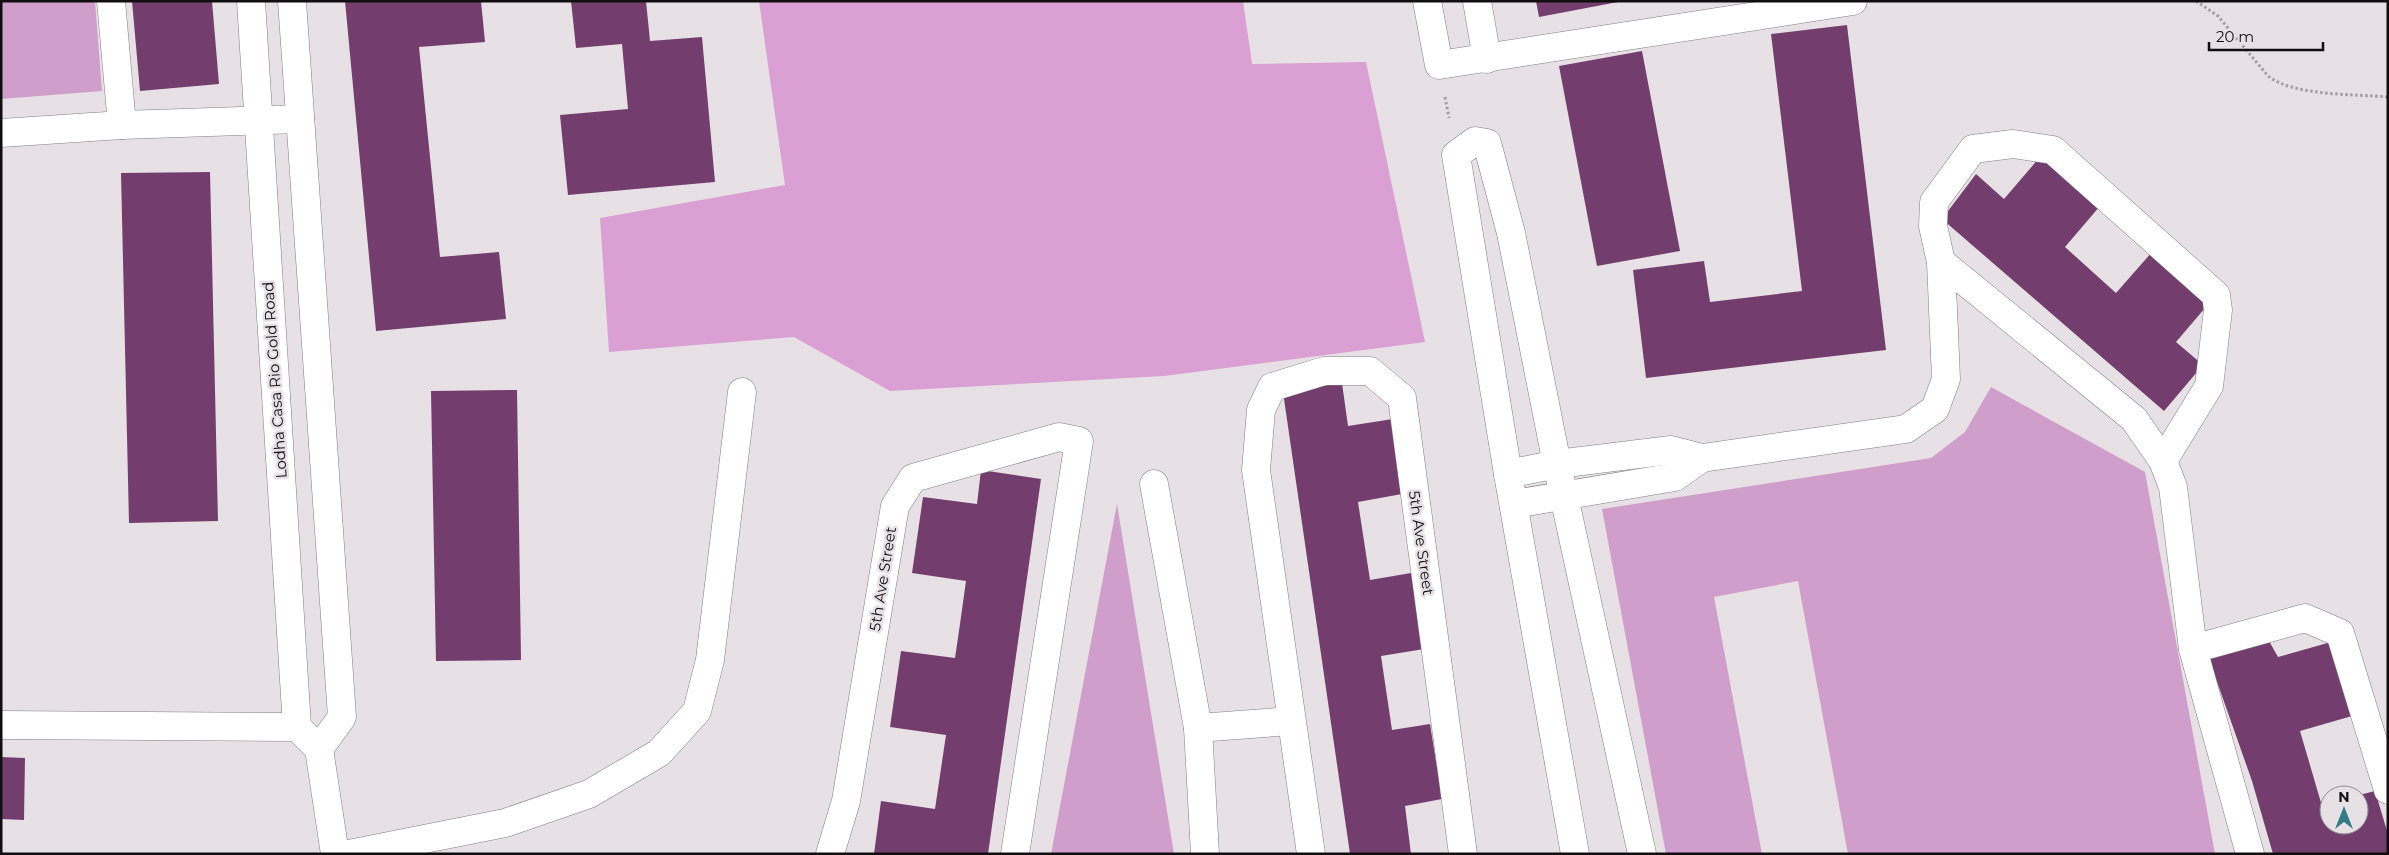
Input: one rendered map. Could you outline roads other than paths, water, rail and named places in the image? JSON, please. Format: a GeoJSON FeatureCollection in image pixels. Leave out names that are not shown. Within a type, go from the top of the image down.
{"type":"FeatureCollection","features":[{"type":"Feature","properties":{"kind":"street"},"geometry":{"type":"LineString","coordinates":[[111,1],[122,125]]}},
{"type":"Feature","properties":{"kind":"street","name":"Lodha Casa Rio Gold Road"},"geometry":{"type":"LineString","coordinates":[[251,1],[297,727]]}},
{"type":"Feature","properties":{"kind":"street"},"geometry":{"type":"LineString","coordinates":[[292,1],[342,717],[319,749]]}},
{"type":"Feature","properties":{"kind":"street"},"geometry":{"type":"LineString","coordinates":[[1427,1],[1439,65],[1853,1]]}},
{"type":"Feature","properties":{"kind":"street"},"geometry":{"type":"LineString","coordinates":[[1477,1],[1487,59]]}},
{"type":"Feature","properties":{"kind":"street"},"geometry":{"type":"LineString","coordinates":[[1,133],[122,125],[300,118]]}},
{"type":"Feature","properties":{"kind":"street"},"geometry":{"type":"LineString","coordinates":[[1575,854],[1508,474],[1456,155],[1475,141],[1487,142],[1511,233],[1557,464],[1642,854]]}},
{"type":"Feature","properties":{"kind":"street"},"geometry":{"type":"LineString","coordinates":[[1508,474],[1557,464],[1671,450],[1702,458],[1906,429],[1935,409],[1946,379],[1941,262],[1933,226],[1934,202],[1972,150],[2013,144],[2053,150],[2216,295],[2218,310],[2209,386],[2163,461]]}},
{"type":"Feature","properties":{"kind":"street"},"geometry":{"type":"LineString","coordinates":[[1941,262],[2134,419],[2163,461],[2173,487],[2193,649],[2250,854]]}},
{"type":"Feature","properties":{"kind":"street","name":"5th Ave Street"},"geometry":{"type":"LineString","coordinates":[[1291,721],[1256,470],[1261,410],[1272,387],[1324,371],[1370,371],[1402,398],[1463,854]]}},
{"type":"Feature","properties":{"kind":"street"},"geometry":{"type":"LineString","coordinates":[[348,854],[504,824],[589,794],[659,754],[697,711],[710,660],[742,392]]}},
{"type":"Feature","properties":{"kind":"street","name":"5th Ave Street"},"geometry":{"type":"LineString","coordinates":[[830,854],[846,801],[895,506],[913,478],[1059,437],[1079,441],[1015,854]]}},
{"type":"Feature","properties":{"kind":"street"},"geometry":{"type":"LineString","coordinates":[[1514,504],[1564,494],[1675,477],[1702,458]]}},
{"type":"Feature","properties":{"kind":"street"},"geometry":{"type":"LineString","coordinates":[[1154,484],[1198,728],[1205,854]]}},
{"type":"Feature","properties":{"kind":"street"},"geometry":{"type":"LineString","coordinates":[[2193,649],[2304,618],[2340,633],[2388,790]]}},
{"type":"Feature","properties":{"kind":"street"},"geometry":{"type":"LineString","coordinates":[[1198,728],[1291,721],[1311,854]]}},
{"type":"Feature","properties":{"kind":"street"},"geometry":{"type":"LineString","coordinates":[[1,725],[297,727],[319,749],[335,854]]}}]}
